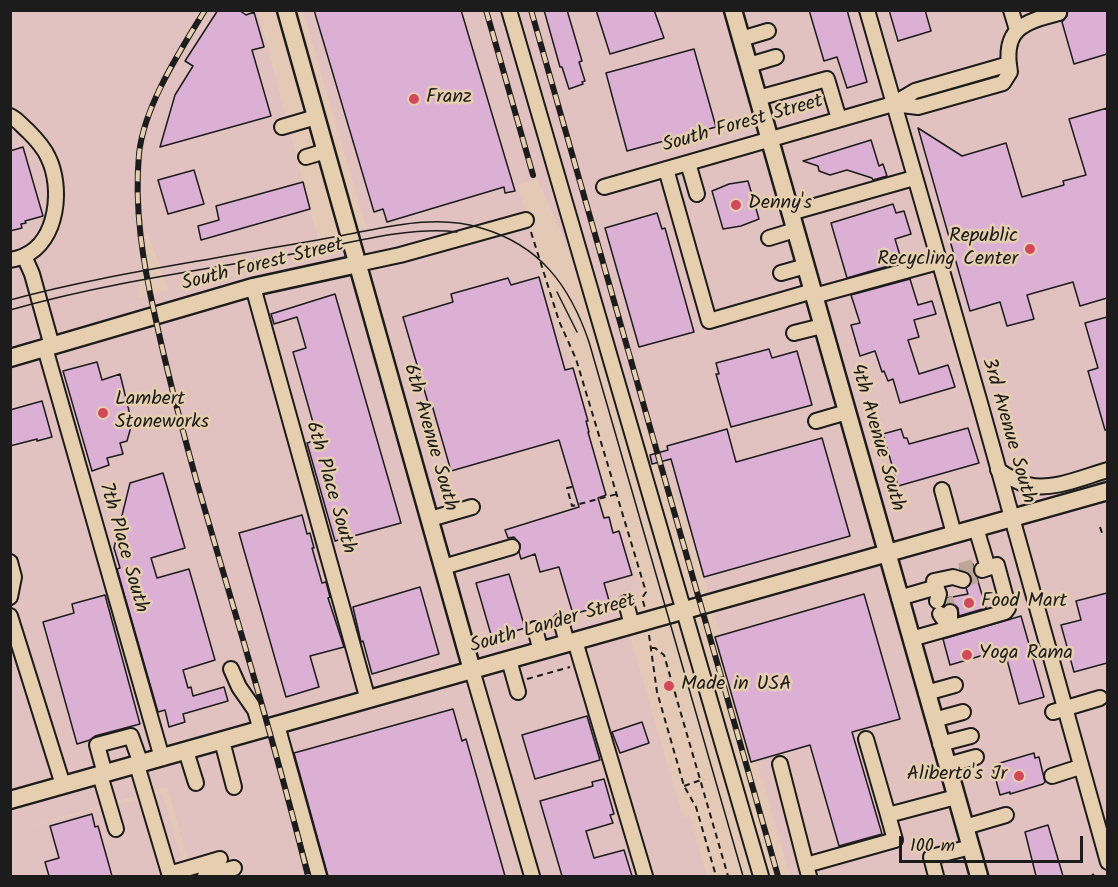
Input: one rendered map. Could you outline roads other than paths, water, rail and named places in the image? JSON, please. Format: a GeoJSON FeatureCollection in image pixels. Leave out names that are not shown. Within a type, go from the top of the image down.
{"type":"FeatureCollection","features":[{"type":"Feature","properties":{"kind":"main road","name":"6th Avenue South"},"geometry":{"type":"LineString","coordinates":[[286,10],[472,670]]}},
{"type":"Feature","properties":{"kind":"main road","name":"4th Avenue South"},"geometry":{"type":"LineString","coordinates":[[733,10],[979,876]]}},
{"type":"Feature","properties":{"kind":"main road","name":"South Forest Street"},"geometry":{"type":"LineString","coordinates":[[10,358],[253,287],[358,264]]}},
{"type":"Feature","properties":{"kind":"main road","name":"South Lander Street"},"geometry":{"type":"LineString","coordinates":[[10,800],[1107,491]]}},
{"type":"Feature","properties":{"kind":"street"},"geometry":{"type":"LineString","coordinates":[[509,10],[761,876]]}},
{"type":"Feature","properties":{"kind":"street","name":"3rd Avenue South"},"geometry":{"type":"LineString","coordinates":[[867,10],[938,262],[956,347],[998,470],[1030,585],[1059,710],[1080,767],[1107,862]]}},
{"type":"Feature","properties":{"kind":"street"},"geometry":{"type":"LineString","coordinates":[[1011,10],[1017,30]]}},
{"type":"Feature","properties":{"kind":"street"},"geometry":{"type":"LineString","coordinates":[[893,104],[918,107],[1003,82],[1010,72],[1008,53],[1017,30],[1024,23],[1059,13]]}},
{"type":"Feature","properties":{"kind":"street"},"geometry":{"type":"LineString","coordinates":[[741,39],[768,31]]}},
{"type":"Feature","properties":{"kind":"street"},"geometry":{"type":"LineString","coordinates":[[748,65],[776,57]]}},
{"type":"Feature","properties":{"kind":"street"},"geometry":{"type":"LineString","coordinates":[[893,104],[915,91],[1009,64]]}},
{"type":"Feature","properties":{"kind":"street"},"geometry":{"type":"LineString","coordinates":[[758,98],[827,79],[839,119]]}},
{"type":"Feature","properties":{"kind":"street","name":"South Forest Street"},"geometry":{"type":"LineString","coordinates":[[604,187],[893,104]]}},
{"type":"Feature","properties":{"kind":"street"},"geometry":{"type":"LineString","coordinates":[[10,116],[33,137],[48,156],[54,176],[56,197],[52,220],[44,238],[24,256],[10,260]]}},
{"type":"Feature","properties":{"kind":"street"},"geometry":{"type":"LineString","coordinates":[[282,127],[316,117]]}},
{"type":"Feature","properties":{"kind":"street"},"geometry":{"type":"LineString","coordinates":[[306,157],[326,151]]}},
{"type":"Feature","properties":{"kind":"street"},"geometry":{"type":"LineString","coordinates":[[688,163],[697,194]]}},
{"type":"Feature","properties":{"kind":"street"},"geometry":{"type":"LineString","coordinates":[[666,169],[709,321],[938,262]]}},
{"type":"Feature","properties":{"kind":"street"},"geometry":{"type":"LineString","coordinates":[[790,213],[914,178]]}},
{"type":"Feature","properties":{"kind":"street","name":"South Forest Street"},"geometry":{"type":"LineString","coordinates":[[358,264],[400,255],[526,220]]}},
{"type":"Feature","properties":{"kind":"street"},"geometry":{"type":"LineString","coordinates":[[769,238],[795,230]]}},
{"type":"Feature","properties":{"kind":"street","name":"7th Place South"},"geometry":{"type":"LineString","coordinates":[[24,256],[32,273],[49,347],[162,758]]}},
{"type":"Feature","properties":{"kind":"street"},"geometry":{"type":"LineString","coordinates":[[781,273],[806,266]]}},
{"type":"Feature","properties":{"kind":"street","name":"6th Place South"},"geometry":{"type":"LineString","coordinates":[[253,287],[368,699]]}},
{"type":"Feature","properties":{"kind":"street"},"geometry":{"type":"LineString","coordinates":[[794,333],[822,326]]}},
{"type":"Feature","properties":{"kind":"street"},"geometry":{"type":"LineString","coordinates":[[816,422],[847,412]]}},
{"type":"Feature","properties":{"kind":"street"},"geometry":{"type":"LineString","coordinates":[[998,470],[1015,480],[1039,487],[1055,485],[1107,470]]}},
{"type":"Feature","properties":{"kind":"street"},"geometry":{"type":"LineString","coordinates":[[942,490],[954,534]]}},
{"type":"Feature","properties":{"kind":"street"},"geometry":{"type":"LineString","coordinates":[[430,519],[472,507]]}},
{"type":"Feature","properties":{"kind":"street"},"geometry":{"type":"LineString","coordinates":[[971,572],[976,528]]}},
{"type":"Feature","properties":{"kind":"street"},"geometry":{"type":"LineString","coordinates":[[443,567],[512,547]]}},
{"type":"Feature","properties":{"kind":"street"},"geometry":{"type":"LineString","coordinates":[[10,562],[14,577],[10,597]]}},
{"type":"Feature","properties":{"kind":"street"},"geometry":{"type":"LineString","coordinates":[[911,639],[950,628],[1005,612],[1008,608],[997,566],[934,581],[950,628]]}},
{"type":"Feature","properties":{"kind":"street"},"geometry":{"type":"LineString","coordinates":[[1006,597],[1030,585]]}},
{"type":"Feature","properties":{"kind":"street"},"geometry":{"type":"LineString","coordinates":[[899,598],[941,601]]}},
{"type":"Feature","properties":{"kind":"street"},"geometry":{"type":"LineString","coordinates":[[626,603],[632,625]]}},
{"type":"Feature","properties":{"kind":"street"},"geometry":{"type":"LineString","coordinates":[[10,616],[63,785]]}},
{"type":"Feature","properties":{"kind":"street"},"geometry":{"type":"LineString","coordinates":[[561,621],[582,664],[645,876]]}},
{"type":"Feature","properties":{"kind":"street"},"geometry":{"type":"LineString","coordinates":[[535,629],[541,651]]}},
{"type":"Feature","properties":{"kind":"street"},"geometry":{"type":"LineString","coordinates":[[509,660],[517,687]]}},
{"type":"Feature","properties":{"kind":"street"},"geometry":{"type":"LineString","coordinates":[[231,669],[239,687],[269,728],[319,876]]}},
{"type":"Feature","properties":{"kind":"street","name":"6th Avenue South"},"geometry":{"type":"LineString","coordinates":[[472,670],[532,876]]}},
{"type":"Feature","properties":{"kind":"street"},"geometry":{"type":"LineString","coordinates":[[926,693],[955,685]]}},
{"type":"Feature","properties":{"kind":"street"},"geometry":{"type":"LineString","coordinates":[[1059,710],[1100,698]]}},
{"type":"Feature","properties":{"kind":"street"},"geometry":{"type":"LineString","coordinates":[[934,720],[963,712]]}},
{"type":"Feature","properties":{"kind":"street"},"geometry":{"type":"LineString","coordinates":[[116,829],[97,745],[131,736],[170,875],[220,859]]}},
{"type":"Feature","properties":{"kind":"street"},"geometry":{"type":"LineString","coordinates":[[940,744],[971,736]]}},
{"type":"Feature","properties":{"kind":"street"},"geometry":{"type":"LineString","coordinates":[[780,764],[808,871],[895,840],[866,739]]}},
{"type":"Feature","properties":{"kind":"street"},"geometry":{"type":"LineString","coordinates":[[222,741],[234,787]]}},
{"type":"Feature","properties":{"kind":"street"},"geometry":{"type":"LineString","coordinates":[[186,751],[196,783]]}},
{"type":"Feature","properties":{"kind":"street"},"geometry":{"type":"LineString","coordinates":[[946,765],[976,757]]}},
{"type":"Feature","properties":{"kind":"street"},"geometry":{"type":"LineString","coordinates":[[1052,776],[1080,767]]}},
{"type":"Feature","properties":{"kind":"street"},"geometry":{"type":"LineString","coordinates":[[888,815],[956,797]]}},
{"type":"Feature","properties":{"kind":"street"},"geometry":{"type":"LineString","coordinates":[[965,827],[1006,815]]}},
{"type":"Feature","properties":{"kind":"street"},"geometry":{"type":"LineString","coordinates":[[936,876],[931,857],[971,847]]}},
{"type":"Feature","properties":{"kind":"street"},"geometry":{"type":"LineString","coordinates":[[205,876],[234,868]]}},
{"type":"Feature","properties":{"kind":"tunnel"},"geometry":{"type":"LineString","coordinates":[[960,570],[974,566]]}},
{"type":"Feature","properties":{"kind":"tunnel"},"geometry":{"type":"LineString","coordinates":[[963,580],[977,576]]}},
{"type":"Feature","properties":{"kind":"tunnel"},"geometry":{"type":"LineString","coordinates":[[946,598],[950,612]]}},
{"type":"Feature","properties":{"kind":"tram line"},"geometry":{"type":"LineString","coordinates":[[10,300],[137,272],[418,223],[450,222],[481,228],[502,235],[536,257],[562,286],[589,342],[743,876]]}},
{"type":"Feature","properties":{"kind":"tram line"},"geometry":{"type":"LineString","coordinates":[[10,310],[81,292],[378,237],[418,231],[457,232]]}},
{"type":"Feature","properties":{"kind":"tram line"},"geometry":{"type":"LineString","coordinates":[[557,292],[577,332]]}},
{"type":"Feature","properties":{"kind":"railway"},"geometry":{"type":"LineString","coordinates":[[205,10],[164,79],[142,136],[138,195],[143,256],[164,357],[196,479],[268,727],[308,876]]}},
{"type":"Feature","properties":{"kind":"railway"},"geometry":{"type":"LineString","coordinates":[[486,10],[533,175]]}},
{"type":"Feature","properties":{"kind":"railway"},"geometry":{"type":"LineString","coordinates":[[531,10],[778,876]]}},
{"type":"Feature","properties":{"kind":"place","name":"Franz"},"geometry":{"type":"Point","coordinates":[414,99]}},
{"type":"Feature","properties":{"kind":"place","name":"Denny's"},"geometry":{"type":"Point","coordinates":[736,205]}},
{"type":"Feature","properties":{"kind":"place","name":"Republic Recycling Center"},"geometry":{"type":"Point","coordinates":[1030,249]}},
{"type":"Feature","properties":{"kind":"place","name":"Lambert Stoneworks"},"geometry":{"type":"Point","coordinates":[103,413]}},
{"type":"Feature","properties":{"kind":"place","name":"Food Mart"},"geometry":{"type":"Point","coordinates":[969,603]}},
{"type":"Feature","properties":{"kind":"place","name":"Yoga Rama"},"geometry":{"type":"Point","coordinates":[967,655]}},
{"type":"Feature","properties":{"kind":"place","name":"Made in USA"},"geometry":{"type":"Point","coordinates":[669,686]}},
{"type":"Feature","properties":{"kind":"place","name":"Aliberto's Jr"},"geometry":{"type":"Point","coordinates":[1019,776]}}]}
